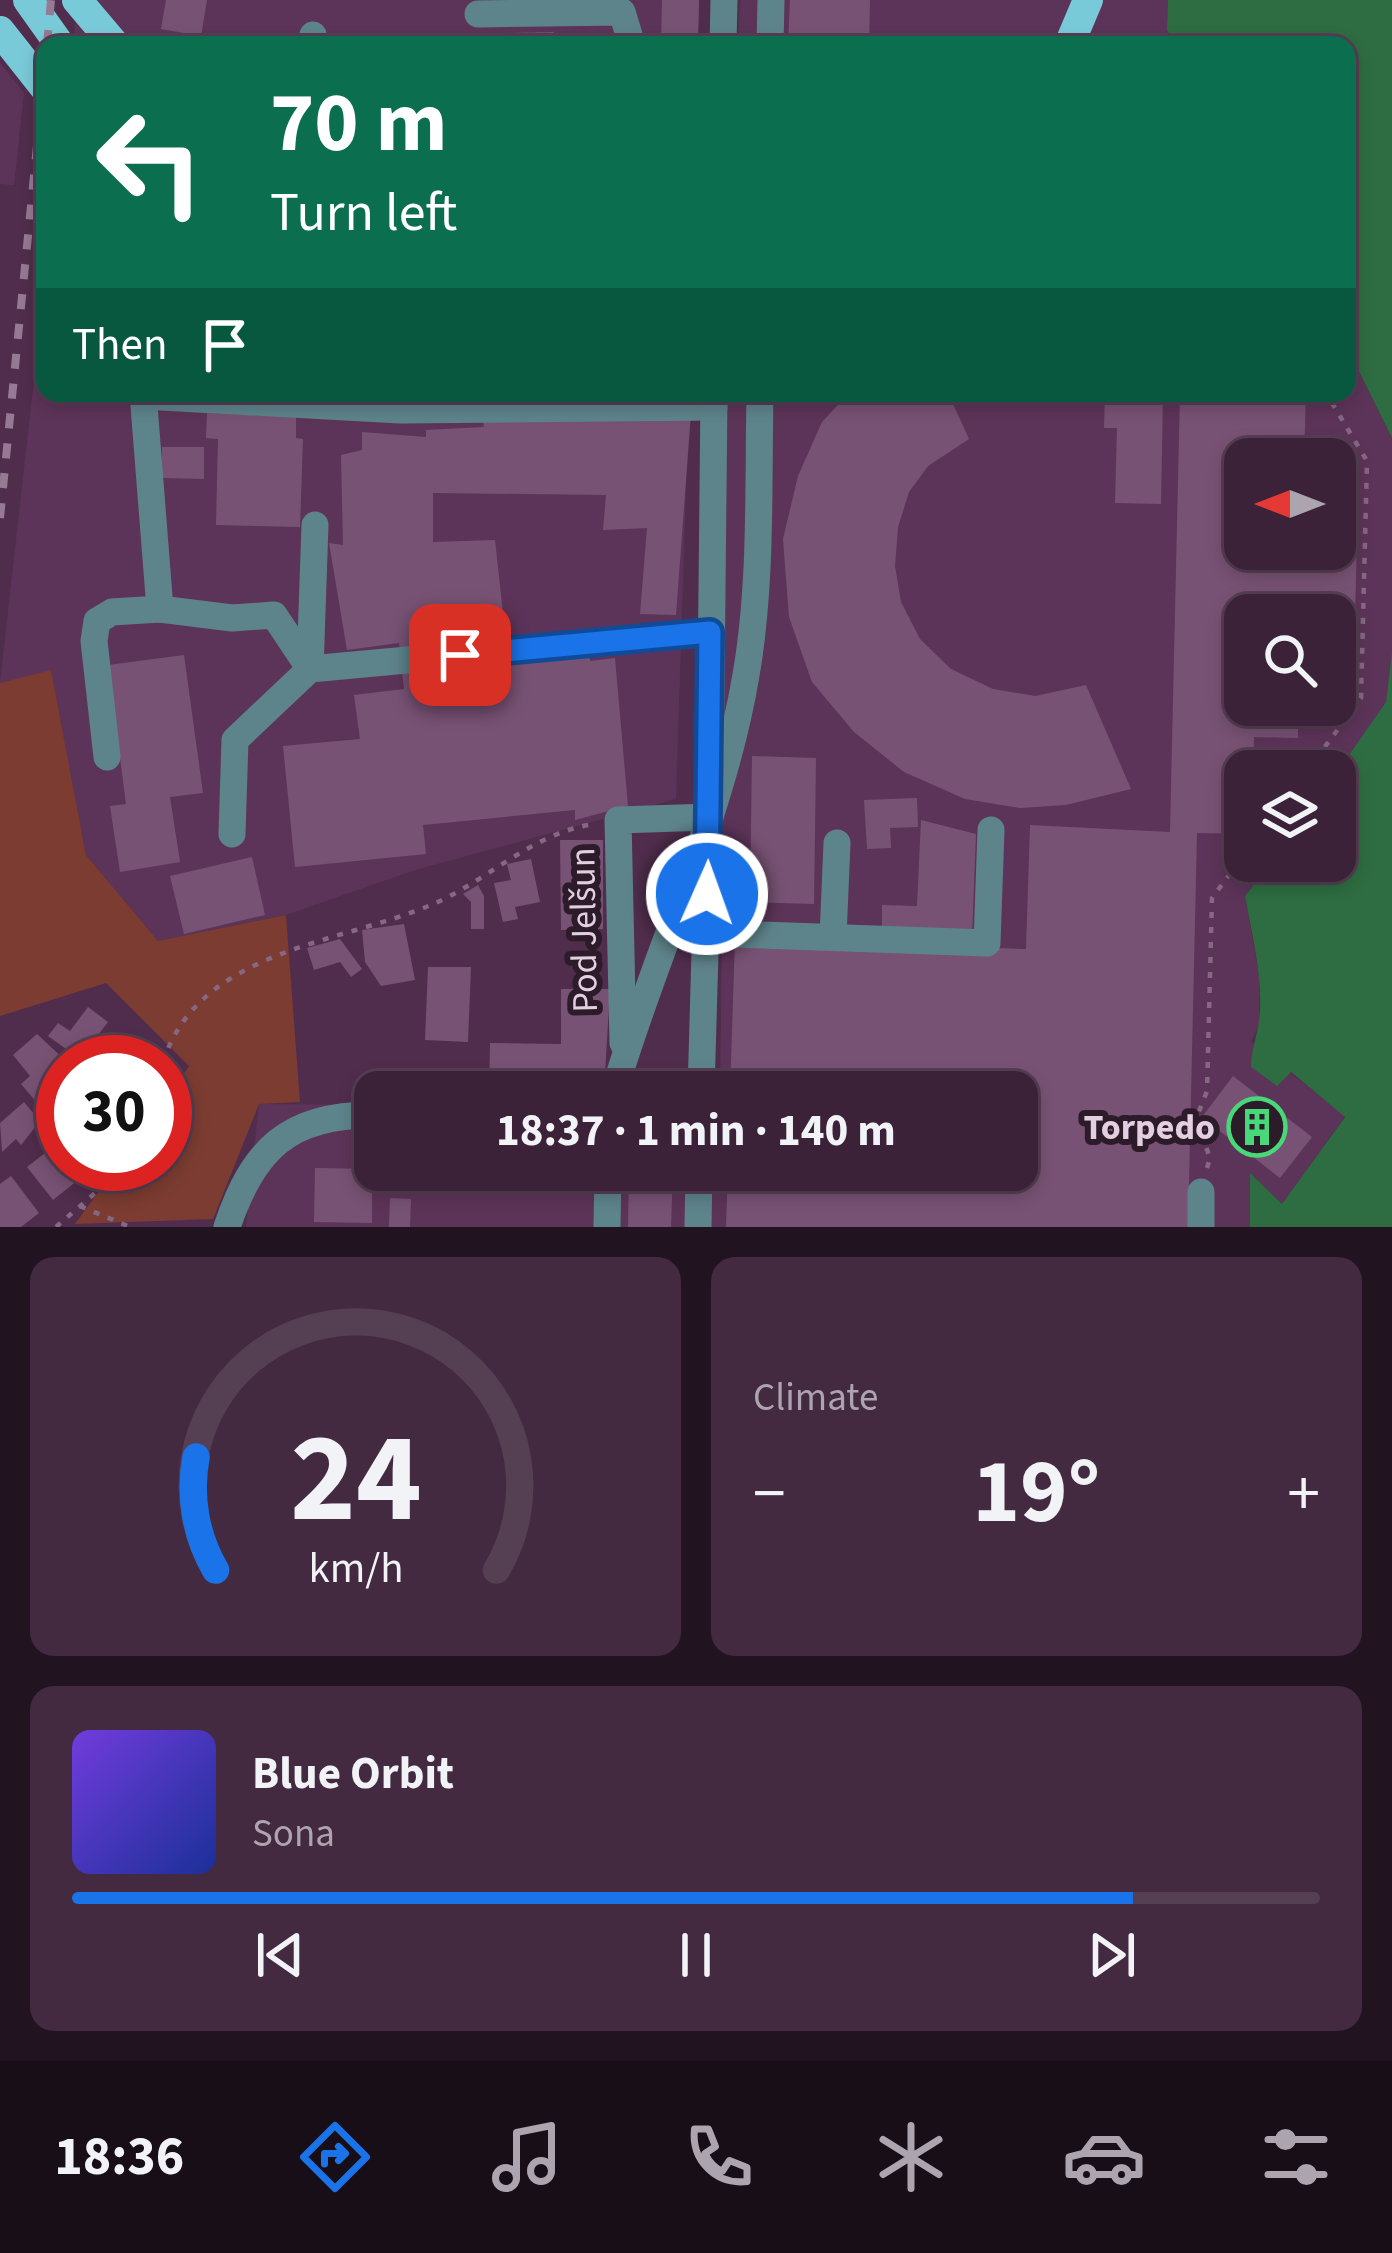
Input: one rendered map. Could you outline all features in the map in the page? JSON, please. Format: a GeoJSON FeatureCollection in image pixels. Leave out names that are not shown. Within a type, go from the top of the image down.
{"type":"FeatureCollection","features":[{"type":"Feature","properties":{"kind":"main road"},"geometry":{"type":"LineString","coordinates":[[28,0],[54,36]]}},
{"type":"Feature","properties":{"kind":"main road"},"geometry":{"type":"LineString","coordinates":[[77,0],[107,36]]}},
{"type":"Feature","properties":{"kind":"main road"},"geometry":{"type":"LineString","coordinates":[[1073,36],[1088,0]]}},
{"type":"Feature","properties":{"kind":"main road"},"geometry":{"type":"LineString","coordinates":[[0,31],[36,77]]}},
{"type":"Feature","properties":{"kind":"street"},"geometry":{"type":"LineString","coordinates":[[723,36],[724,0]]}},
{"type":"Feature","properties":{"kind":"street"},"geometry":{"type":"LineString","coordinates":[[770,36],[771,0]]}},
{"type":"Feature","properties":{"kind":"street"},"geometry":{"type":"LineString","coordinates":[[478,14],[622,12],[629,36]]}},
{"type":"Feature","properties":{"kind":"street"},"geometry":{"type":"LineString","coordinates":[[144,402],[160,609]]}},
{"type":"Feature","properties":{"kind":"street"},"geometry":{"type":"LineString","coordinates":[[272,402],[400,410],[651,402]]}},
{"type":"Feature","properties":{"kind":"street"},"geometry":{"type":"LineString","coordinates":[[702,1071],[710,817],[714,402]]}},
{"type":"Feature","properties":{"kind":"street"},"geometry":{"type":"LineString","coordinates":[[620,1071],[710,817],[747,674],[757,557],[760,402]]}},
{"type":"Feature","properties":{"kind":"street"},"geometry":{"type":"LineString","coordinates":[[310,668],[315,525]]}},
{"type":"Feature","properties":{"kind":"street"},"geometry":{"type":"LineString","coordinates":[[107,757],[94,641],[97,621],[112,611],[160,609],[232,618],[274,615],[310,668]]}},
{"type":"Feature","properties":{"kind":"street"},"geometry":{"type":"LineString","coordinates":[[232,835],[235,740],[310,668],[710,632]]}},
{"type":"Feature","properties":{"kind":"street","name":"Pod Jelšun"},"geometry":{"type":"LineString","coordinates":[[624,1058],[618,820],[710,817]]}},
{"type":"Feature","properties":{"kind":"street"},"geometry":{"type":"LineString","coordinates":[[705,933],[987,943],[991,830]]}},
{"type":"Feature","properties":{"kind":"street"},"geometry":{"type":"LineString","coordinates":[[833,937],[837,843]]}},
{"type":"Feature","properties":{"kind":"street"},"geometry":{"type":"LineString","coordinates":[[227,1227],[243,1178],[272,1143],[308,1124],[354,1118]]}},
{"type":"Feature","properties":{"kind":"street"},"geometry":{"type":"LineString","coordinates":[[607,1227],[608,1191]]}},
{"type":"Feature","properties":{"kind":"street"},"geometry":{"type":"LineString","coordinates":[[698,1227],[699,1191]]}},
{"type":"Feature","properties":{"kind":"street"},"geometry":{"type":"LineString","coordinates":[[1201,1192],[1201,1227]]}},
{"type":"Feature","properties":{"kind":"path"},"geometry":{"type":"LineString","coordinates":[[1322,750],[1361,698],[1366,461],[1331,402]]}},
{"type":"Feature","properties":{"kind":"path"},"geometry":{"type":"LineString","coordinates":[[173,1035],[177,1025],[284,948],[429,906],[495,872],[561,828],[618,820]]}},
{"type":"Feature","properties":{"kind":"path"},"geometry":{"type":"LineString","coordinates":[[1201,1192],[1210,1158],[1196,1118],[1208,1091],[1212,898],[1224,882]]}},
{"type":"Feature","properties":{"kind":"path"},"geometry":{"type":"LineString","coordinates":[[56,1227],[94,1191]]}},
{"type":"Feature","properties":{"kind":"path"},"geometry":{"type":"LineString","coordinates":[[80,1206],[130,1227]]}},
{"type":"Feature","properties":{"kind":"shaded area"},"geometry":{"type":"Polygon","coordinates":[[[78,0],[699,0],[698,36],[74,36],[78,0]]]}},
{"type":"Feature","properties":{"kind":"shaded area"},"geometry":{"type":"Polygon","coordinates":[[[740,0],[1168,0],[1170,36],[738,36],[740,0]]]}},
{"type":"Feature","properties":{"kind":"shaded area"},"geometry":{"type":"Polygon","coordinates":[[[1168,0],[1392,0],[1392,438],[1356,365],[1356,36],[1170,36],[1168,0]]]}},
{"type":"Feature","properties":{"kind":"shaded area"},"geometry":{"type":"Polygon","coordinates":[[[0,63],[24,93],[14,185],[0,184],[0,63]]]}},
{"type":"Feature","properties":{"kind":"shaded area"},"geometry":{"type":"Polygon","coordinates":[[[36,362],[36,402],[689,402],[676,799],[415,870],[286,915],[158,941],[86,855],[51,671],[0,683],[36,362]]]}},
{"type":"Feature","properties":{"kind":"shaded area"},"geometry":{"type":"Polygon","coordinates":[[[1356,365],[1392,438],[1392,651],[1386,702],[1352,750],[1224,750],[1224,882],[1256,882],[1245,896],[1259,975],[1259,1025],[1251,1042],[1345,1116],[1282,1204],[1251,1174],[1250,1227],[246,1227],[259,1104],[354,1105],[354,1191],[1038,1191],[1038,1071],[720,1071],[722,930],[734,930],[735,888],[707,884],[722,402],[1356,402],[1356,365]]]}},
{"type":"Feature","properties":{"kind":"shaded area"},"geometry":{"type":"Polygon","coordinates":[[[1392,651],[1392,1227],[1250,1227],[1250,1173],[1282,1204],[1345,1117],[1291,1072],[1277,1086],[1251,1067],[1260,989],[1245,896],[1256,882],[1356,882],[1352,750],[1386,702],[1392,651]]]}},
{"type":"Feature","properties":{"kind":"shaded area"},"geometry":{"type":"Polygon","coordinates":[[[51,670],[86,855],[158,941],[286,915],[300,1102],[259,1104],[213,1219],[75,1224],[99,1191],[192,1191],[192,1035],[158,1035],[106,983],[0,1016],[0,683],[51,670]]]}},
{"type":"Feature","properties":{"kind":"building"},"geometry":{"type":"Polygon","coordinates":[[[166,0],[207,0],[201,36],[161,29],[166,0]]]}},
{"type":"Feature","properties":{"kind":"building"},"geometry":{"type":"Polygon","coordinates":[[[662,0],[699,0],[698,36],[661,36],[662,0]]]}},
{"type":"Feature","properties":{"kind":"building"},"geometry":{"type":"Polygon","coordinates":[[[790,0],[870,0],[869,36],[788,36],[790,0]]]}},
{"type":"Feature","properties":{"kind":"building"},"geometry":{"type":"Polygon","coordinates":[[[554,32],[554,36],[455,36],[554,32]]]}},
{"type":"Feature","properties":{"kind":"building"},"geometry":{"type":"Polygon","coordinates":[[[438,402],[492,402],[491,409],[438,402]]]}},
{"type":"Feature","properties":{"kind":"building"},"geometry":{"type":"Polygon","coordinates":[[[841,402],[952,402],[969,439],[928,466],[909,492],[898,527],[895,566],[901,602],[920,639],[951,669],[993,689],[1035,696],[1086,685],[1131,789],[1066,805],[1020,808],[965,799],[904,772],[854,732],[812,682],[789,617],[783,539],[798,476],[822,422],[841,402]]]}},
{"type":"Feature","properties":{"kind":"building"},"geometry":{"type":"Polygon","coordinates":[[[1105,402],[1163,402],[1161,504],[1115,503],[1117,428],[1104,428],[1105,402]]]}},
{"type":"Feature","properties":{"kind":"building"},"geometry":{"type":"Polygon","coordinates":[[[1180,402],[1306,402],[1305,438],[1224,438],[1224,570],[1356,570],[1359,461],[1356,594],[1224,594],[1224,726],[1298,726],[1298,738],[1254,737],[1254,750],[1224,750],[1224,834],[1197,833],[1188,1227],[726,1227],[727,1191],[1038,1191],[1038,1071],[731,1071],[735,939],[1026,949],[1030,825],[1170,832],[1180,402]]]}},
{"type":"Feature","properties":{"kind":"building"},"geometry":{"type":"Polygon","coordinates":[[[207,413],[296,417],[296,438],[303,439],[300,527],[216,525],[218,439],[206,438],[207,413]]]}},
{"type":"Feature","properties":{"kind":"building"},"geometry":{"type":"Polygon","coordinates":[[[691,413],[676,615],[640,614],[647,528],[603,530],[606,495],[433,493],[433,542],[495,540],[506,641],[587,633],[590,661],[615,658],[628,806],[575,820],[575,810],[423,825],[426,854],[295,867],[283,746],[360,739],[354,695],[404,689],[399,643],[347,650],[329,543],[343,545],[341,455],[362,450],[362,432],[426,437],[426,430],[484,427],[483,419],[691,413]]]}},
{"type":"Feature","properties":{"kind":"building"},"geometry":{"type":"Polygon","coordinates":[[[162,447],[204,447],[204,479],[162,478],[162,447]]]}},
{"type":"Feature","properties":{"kind":"building"},"geometry":{"type":"Polygon","coordinates":[[[184,655],[203,793],[170,797],[180,862],[120,872],[110,806],[126,804],[108,665],[184,655]]]}},
{"type":"Feature","properties":{"kind":"building"},"geometry":{"type":"Polygon","coordinates":[[[752,756],[816,758],[814,904],[750,902],[752,756]]]}},
{"type":"Feature","properties":{"kind":"building"},"geometry":{"type":"Polygon","coordinates":[[[917,798],[918,827],[890,828],[891,848],[867,849],[864,800],[917,798]]]}},
{"type":"Feature","properties":{"kind":"building"},"geometry":{"type":"Polygon","coordinates":[[[921,820],[976,834],[972,937],[882,934],[882,905],[917,906],[921,820]]]}},
{"type":"Feature","properties":{"kind":"building"},"geometry":{"type":"Polygon","coordinates":[[[560,840],[603,840],[603,929],[561,930],[560,840]]]}},
{"type":"Feature","properties":{"kind":"building"},"geometry":{"type":"Polygon","coordinates":[[[252,857],[265,915],[184,934],[170,876],[252,857]]]}},
{"type":"Feature","properties":{"kind":"building"},"geometry":{"type":"Polygon","coordinates":[[[531,859],[540,902],[515,907],[518,919],[503,922],[494,883],[511,880],[507,864],[531,859]]]}},
{"type":"Feature","properties":{"kind":"building"},"geometry":{"type":"Polygon","coordinates":[[[478,885],[484,896],[484,929],[471,929],[471,902],[463,894],[478,885]]]}},
{"type":"Feature","properties":{"kind":"building"},"geometry":{"type":"Polygon","coordinates":[[[404,924],[415,980],[381,986],[365,962],[362,930],[404,924]]]}},
{"type":"Feature","properties":{"kind":"building"},"geometry":{"type":"Polygon","coordinates":[[[340,939],[362,969],[351,977],[340,962],[314,970],[307,948],[340,939]]]}},
{"type":"Feature","properties":{"kind":"building"},"geometry":{"type":"Polygon","coordinates":[[[428,967],[471,967],[468,1042],[425,1040],[428,967]]]}},
{"type":"Feature","properties":{"kind":"building"},"geometry":{"type":"Polygon","coordinates":[[[561,989],[610,989],[605,1071],[489,1071],[490,1043],[561,1044],[561,989]]]}},
{"type":"Feature","properties":{"kind":"building"},"geometry":{"type":"Polygon","coordinates":[[[88,1007],[108,1022],[98,1035],[49,1035],[58,1023],[70,1031],[88,1007]]]}},
{"type":"Feature","properties":{"kind":"building"},"geometry":{"type":"Polygon","coordinates":[[[38,1035],[36,1102],[21,1084],[30,1076],[13,1055],[38,1035]]]}},
{"type":"Feature","properties":{"kind":"building","name":"Torpedo"},"geometry":{"type":"Polygon","coordinates":[[[1233,1076],[1312,1137],[1280,1178],[1202,1117],[1233,1076]]]}},
{"type":"Feature","properties":{"kind":"building"},"geometry":{"type":"Polygon","coordinates":[[[24,1102],[36,1116],[36,1126],[21,1145],[16,1139],[2,1152],[0,1123],[24,1102]]]}},
{"type":"Feature","properties":{"kind":"building"},"geometry":{"type":"Polygon","coordinates":[[[315,1168],[354,1169],[354,1191],[372,1191],[372,1223],[314,1222],[315,1168]]]}},
{"type":"Feature","properties":{"kind":"building"},"geometry":{"type":"Polygon","coordinates":[[[11,1176],[39,1213],[21,1227],[0,1227],[0,1184],[11,1176]]]}},
{"type":"Feature","properties":{"kind":"building"},"geometry":{"type":"Polygon","coordinates":[[[629,1191],[672,1191],[671,1227],[628,1227],[629,1191]]]}},
{"type":"Feature","properties":{"kind":"building"},"geometry":{"type":"Polygon","coordinates":[[[390,1198],[411,1199],[410,1227],[389,1227],[390,1198]]]}},
{"type":"Feature","properties":{"kind":"railway"},"geometry":{"type":"LineString","coordinates":[[48,36],[51,0]]}},
{"type":"Feature","properties":{"kind":"railway"},"geometry":{"type":"LineString","coordinates":[[0,518],[36,156]]}},
{"type":"Feature","properties":{"kind":"place","name":"Torpedo"},"geometry":{"type":"Point","coordinates":[1257,1127]}},
{"type":"Feature","properties":{"kind":"route"},"geometry":{"type":"LineString","coordinates":[[460,655],[710,632],[707,894]]}}]}
